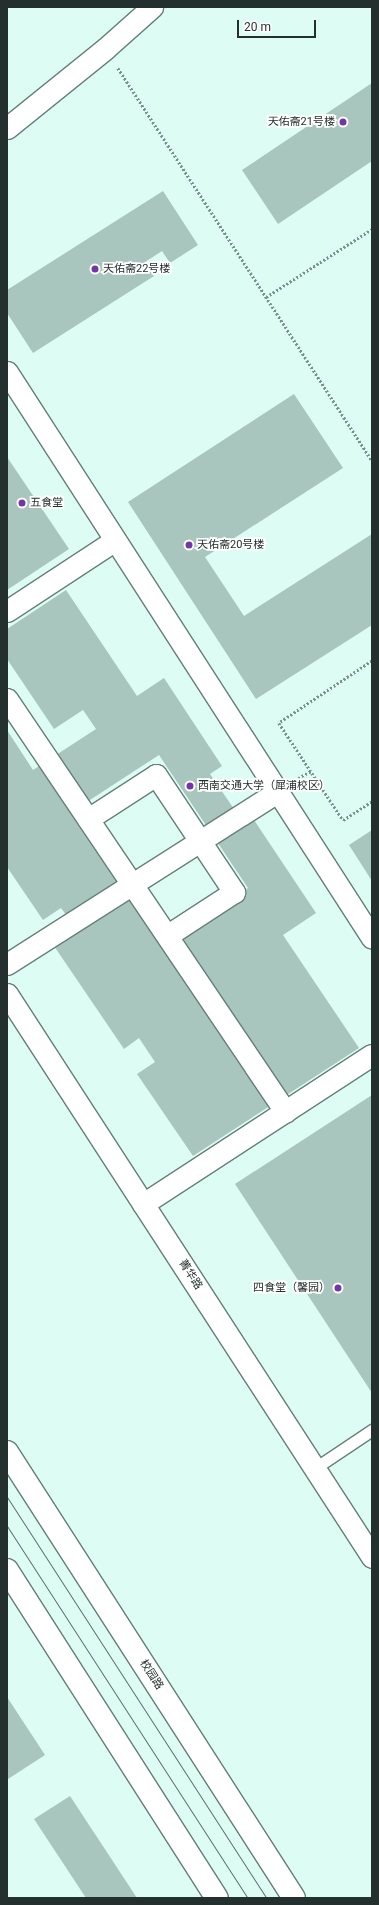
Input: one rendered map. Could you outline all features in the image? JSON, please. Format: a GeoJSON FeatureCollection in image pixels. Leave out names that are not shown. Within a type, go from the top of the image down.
{"type":"FeatureCollection","features":[{"type":"Feature","properties":{"kind":"street"},"geometry":{"type":"LineString","coordinates":[[7,128],[106,48],[152,7]]}},
{"type":"Feature","properties":{"kind":"street"},"geometry":{"type":"LineString","coordinates":[[7,372],[372,938]]}},
{"type":"Feature","properties":{"kind":"street"},"geometry":{"type":"LineString","coordinates":[[7,611],[115,540]]}},
{"type":"Feature","properties":{"kind":"street"},"geometry":{"type":"LineString","coordinates":[[7,699],[168,935],[286,1112]]}},
{"type":"Feature","properties":{"kind":"street"},"geometry":{"type":"LineString","coordinates":[[88,819],[156,775],[234,892],[168,935]]}},
{"type":"Feature","properties":{"kind":"street"},"geometry":{"type":"LineString","coordinates":[[7,964],[132,883],[278,792]]}},
{"type":"Feature","properties":{"kind":"street","name":"菁华路"},"geometry":{"type":"LineString","coordinates":[[7,994],[372,1557]]}},
{"type":"Feature","properties":{"kind":"street"},"geometry":{"type":"LineString","coordinates":[[143,1204],[372,1055]]}},
{"type":"Feature","properties":{"kind":"street","name":"校园路"},"geometry":{"type":"LineString","coordinates":[[7,1452],[294,1898]]}},
{"type":"Feature","properties":{"kind":"street"},"geometry":{"type":"LineString","coordinates":[[7,1570],[217,1898]]}},
{"type":"Feature","properties":{"kind":"lane"},"geometry":{"type":"LineString","coordinates":[[315,1468],[372,1430]]}},
{"type":"Feature","properties":{"kind":"path"},"geometry":{"type":"LineString","coordinates":[[106,48],[372,461]]}},
{"type":"Feature","properties":{"kind":"path"},"geometry":{"type":"LineString","coordinates":[[266,296],[372,229]]}},
{"type":"Feature","properties":{"kind":"path"},"geometry":{"type":"LineString","coordinates":[[372,661],[279,723],[343,820],[372,801]]}},
{"type":"Feature","properties":{"kind":"building","name":"天佑斋21号楼"},"geometry":{"type":"Polygon","coordinates":[[[372,83],[372,161],[278,224],[242,170],[372,83]]]}},
{"type":"Feature","properties":{"kind":"building","name":"天佑斋22号楼"},"geometry":{"type":"Polygon","coordinates":[[[163,191],[198,245],[170,263],[162,251],[145,262],[154,276],[33,353],[7,313],[7,290],[163,191]]]}},
{"type":"Feature","properties":{"kind":"building","name":"天佑斋20号楼"},"geometry":{"type":"Polygon","coordinates":[[[294,394],[343,468],[205,557],[244,616],[372,534],[372,625],[256,699],[128,502],[294,394]]]}},
{"type":"Feature","properties":{"kind":"building","name":"五食堂"},"geometry":{"type":"Polygon","coordinates":[[[7,457],[69,549],[7,590],[7,457]]]}},
{"type":"Feature","properties":{"kind":"building"},"geometry":{"type":"Polygon","coordinates":[[[66,590],[137,696],[164,678],[222,766],[210,774],[243,822],[252,817],[316,913],[283,935],[359,1048],[193,1156],[137,1074],[155,1062],[139,1038],[124,1049],[54,946],[70,920],[61,908],[43,920],[7,867],[7,730],[33,770],[96,729],[83,710],[54,729],[7,659],[7,629],[66,590]],[[159,755],[73,811],[161,945],[248,888],[159,755]]]}},
{"type":"Feature","properties":{"kind":"building"},"geometry":{"type":"Polygon","coordinates":[[[372,830],[372,881],[349,845],[372,830]]]}},
{"type":"Feature","properties":{"kind":"building","name":"四食堂（馨园）"},"geometry":{"type":"Polygon","coordinates":[[[372,1095],[372,1393],[235,1184],[372,1095]]]}},
{"type":"Feature","properties":{"kind":"building"},"geometry":{"type":"Polygon","coordinates":[[[7,1697],[45,1755],[8,1779],[7,1778],[7,1697]]]}},
{"type":"Feature","properties":{"kind":"building"},"geometry":{"type":"Polygon","coordinates":[[[70,1796],[137,1898],[86,1898],[34,1819],[70,1796]]]}},
{"type":"Feature","properties":{"kind":"tram line"},"geometry":{"type":"LineString","coordinates":[[7,1497],[266,1898]]}},
{"type":"Feature","properties":{"kind":"tram line"},"geometry":{"type":"LineString","coordinates":[[7,1526],[248,1898]]}},
{"type":"Feature","properties":{"kind":"place","name":"天佑斋21号楼"},"geometry":{"type":"Point","coordinates":[343,122]}},
{"type":"Feature","properties":{"kind":"place","name":"天佑斋22号楼"},"geometry":{"type":"Point","coordinates":[95,269]}},
{"type":"Feature","properties":{"kind":"place","name":"五食堂"},"geometry":{"type":"Point","coordinates":[22,503]}},
{"type":"Feature","properties":{"kind":"place","name":"天佑斋20号楼"},"geometry":{"type":"Point","coordinates":[189,545]}},
{"type":"Feature","properties":{"kind":"place","name":"西南交通大学（犀浦校区）"},"geometry":{"type":"Point","coordinates":[190,786]}},
{"type":"Feature","properties":{"kind":"place","name":"四食堂（馨园）"},"geometry":{"type":"Point","coordinates":[338,1288]}}]}
